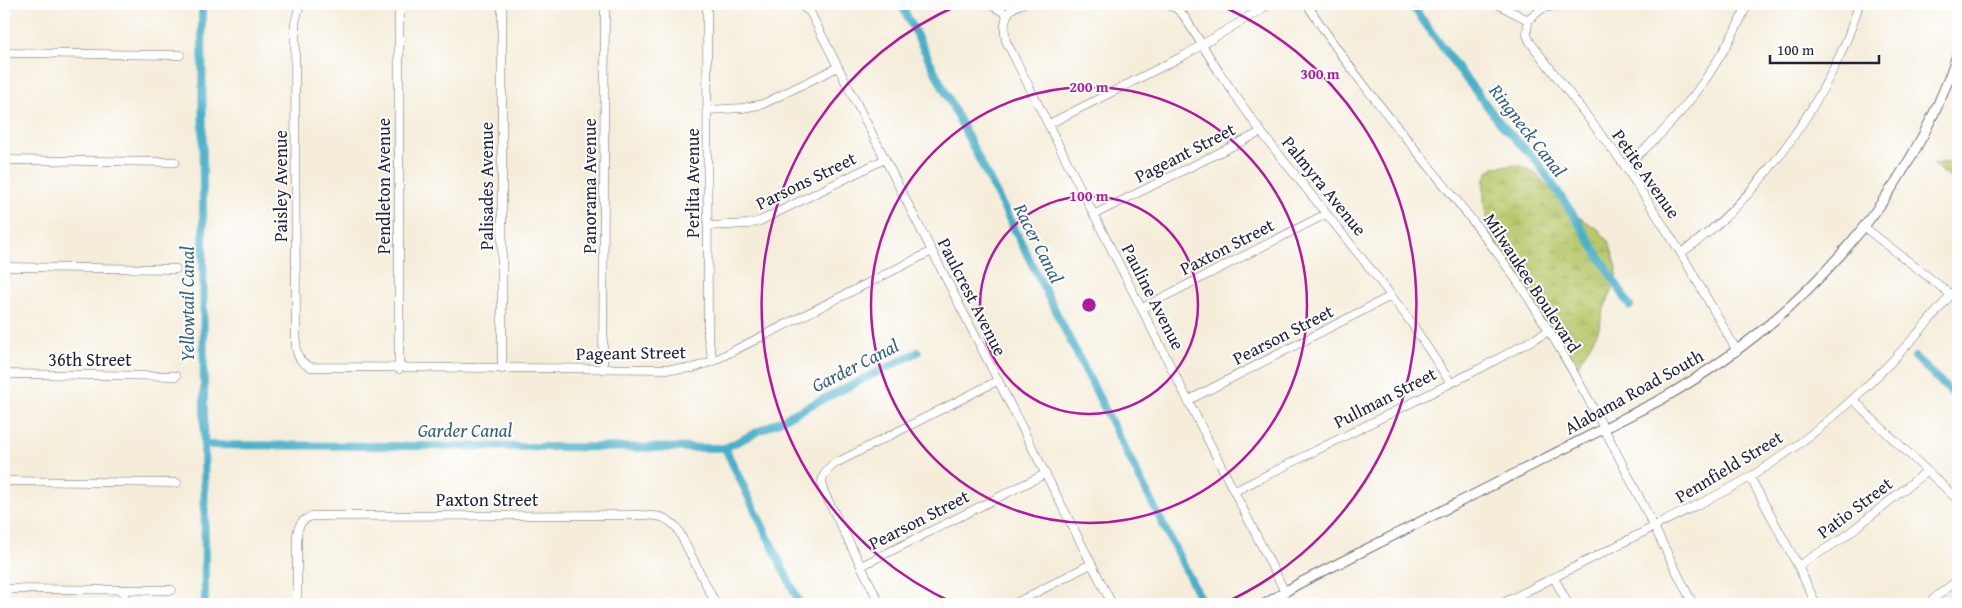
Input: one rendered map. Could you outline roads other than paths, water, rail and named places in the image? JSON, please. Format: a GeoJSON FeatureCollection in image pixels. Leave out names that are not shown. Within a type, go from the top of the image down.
{"type":"FeatureCollection","features":[{"type":"Feature","properties":{"kind":"street","name":"Pendleton Avenue"},"geometry":{"type":"LineString","coordinates":[[399,4],[399,369]]}},
{"type":"Feature","properties":{"kind":"street","name":"Palisades Avenue"},"geometry":{"type":"LineString","coordinates":[[502,4],[502,369]]}},
{"type":"Feature","properties":{"kind":"street","name":"Panorama Avenue"},"geometry":{"type":"LineString","coordinates":[[603,369],[605,4]]}},
{"type":"Feature","properties":{"kind":"street","name":"Perlita Avenue"},"geometry":{"type":"LineString","coordinates":[[707,4],[708,337],[709,350],[713,362]]}},
{"type":"Feature","properties":{"kind":"street","name":"Paulcrest Avenue"},"geometry":{"type":"LineString","coordinates":[[801,4],[810,12],[1112,604]]}},
{"type":"Feature","properties":{"kind":"street"},"geometry":{"type":"LineString","coordinates":[[989,4],[1007,14],[1014,5],[1022,4]]}},
{"type":"Feature","properties":{"kind":"street","name":"Palmyra Avenue"},"geometry":{"type":"LineString","coordinates":[[1164,4],[1176,8],[1184,16],[1202,46],[1261,132],[1391,296],[1450,382]]}},
{"type":"Feature","properties":{"kind":"street"},"geometry":{"type":"LineString","coordinates":[[1049,124],[1202,46],[1270,4]]}},
{"type":"Feature","properties":{"kind":"street","name":"Milwaukee Boulevard"},"geometry":{"type":"LineString","coordinates":[[1307,4],[1348,64],[1488,240],[1549,331],[1603,429],[1693,604]]}},
{"type":"Feature","properties":{"kind":"street"},"geometry":{"type":"LineString","coordinates":[[1497,4],[1528,20],[1543,8],[1566,4]]}},
{"type":"Feature","properties":{"kind":"street"},"geometry":{"type":"LineString","coordinates":[[1625,166],[1652,144],[1672,123],[1702,85],[1726,48],[1748,4]]}},
{"type":"Feature","properties":{"kind":"street"},"geometry":{"type":"LineString","coordinates":[[1681,253],[1728,214],[1782,153],[1829,76],[1842,48],[1858,4]]}},
{"type":"Feature","properties":{"kind":"street","name":"Paisley Avenue"},"geometry":{"type":"LineString","coordinates":[[302,5],[295,23],[296,348],[298,358],[304,364]]}},
{"type":"Feature","properties":{"kind":"street","name":"Pauline Avenue"},"geometry":{"type":"LineString","coordinates":[[1007,14],[1004,28],[1006,41],[1285,592]]}},
{"type":"Feature","properties":{"kind":"street","name":"Petite Avenue"},"geometry":{"type":"LineString","coordinates":[[1528,20],[1527,35],[1530,42],[1625,166],[1681,253],[1738,351]]}},
{"type":"Feature","properties":{"kind":"street"},"geometry":{"type":"LineString","coordinates":[[4,53],[180,55]]}},
{"type":"Feature","properties":{"kind":"street","name":"Alabama Road South"},"geometry":{"type":"LineString","coordinates":[[1264,604],[1685,386],[1738,351],[1781,316],[1818,281],[1864,227],[1898,178],[1921,138],[1940,99],[1958,53]]}},
{"type":"Feature","properties":{"kind":"street"},"geometry":{"type":"LineString","coordinates":[[708,110],[743,108],[763,104],[838,67]]}},
{"type":"Feature","properties":{"kind":"street","name":"Pageant Street"},"geometry":{"type":"LineString","coordinates":[[1095,214],[1261,132]]}},
{"type":"Feature","properties":{"kind":"street","name":"Parsons Street"},"geometry":{"type":"LineString","coordinates":[[708,226],[748,224],[760,221],[885,159]]}},
{"type":"Feature","properties":{"kind":"street"},"geometry":{"type":"LineString","coordinates":[[4,160],[175,162]]}},
{"type":"Feature","properties":{"kind":"street","name":"Paxton Street"},"geometry":{"type":"LineString","coordinates":[[1142,308],[1326,214]]}},
{"type":"Feature","properties":{"kind":"street"},"geometry":{"type":"LineString","coordinates":[[1864,227],[1955,297]]}},
{"type":"Feature","properties":{"kind":"street","name":"Pageant Street"},"geometry":{"type":"LineString","coordinates":[[304,364],[320,369],[687,368],[713,362],[932,251]]}},
{"type":"Feature","properties":{"kind":"street"},"geometry":{"type":"LineString","coordinates":[[4,267],[176,269]]}},
{"type":"Feature","properties":{"kind":"street","name":"Pennfield Street"},"geometry":{"type":"LineString","coordinates":[[1501,604],[1750,477],[1807,437],[1854,400],[1955,297],[1958,286]]}},
{"type":"Feature","properties":{"kind":"street","name":"Pearson Street"},"geometry":{"type":"LineString","coordinates":[[1189,400],[1391,296]]}},
{"type":"Feature","properties":{"kind":"street","name":"Pullman Street"},"geometry":{"type":"LineString","coordinates":[[1235,491],[1549,331]]}},
{"type":"Feature","properties":{"kind":"street","name":"36th Street"},"geometry":{"type":"LineString","coordinates":[[4,374],[176,376]]}},
{"type":"Feature","properties":{"kind":"street"},"geometry":{"type":"LineString","coordinates":[[880,604],[823,490],[821,482],[823,473],[834,464],[997,381]]}},
{"type":"Feature","properties":{"kind":"street"},"geometry":{"type":"LineString","coordinates":[[1854,400],[1958,500]]}},
{"type":"Feature","properties":{"kind":"street","name":"Patio Street"},"geometry":{"type":"LineString","coordinates":[[1798,566],[1843,538],[1927,471]]}},
{"type":"Feature","properties":{"kind":"street","name":"Pearson Street"},"geometry":{"type":"LineString","coordinates":[[860,566],[1045,474]]}},
{"type":"Feature","properties":{"kind":"street"},"geometry":{"type":"LineString","coordinates":[[1750,477],[1798,566],[1816,604]]}},
{"type":"Feature","properties":{"kind":"street"},"geometry":{"type":"LineString","coordinates":[[4,482],[177,483]]}},
{"type":"Feature","properties":{"kind":"street","name":"Paxton Street"},"geometry":{"type":"LineString","coordinates":[[296,604],[297,534],[299,525],[305,518],[313,516],[640,515],[668,519],[677,528],[716,604]]}},
{"type":"Feature","properties":{"kind":"street"},"geometry":{"type":"LineString","coordinates":[[1014,604],[1091,564]]}},
{"type":"Feature","properties":{"kind":"street"},"geometry":{"type":"LineString","coordinates":[[1554,578],[1568,604]]}},
{"type":"Feature","properties":{"kind":"street"},"geometry":{"type":"LineString","coordinates":[[1926,604],[1958,580]]}},
{"type":"Feature","properties":{"kind":"street"},"geometry":{"type":"LineString","coordinates":[[4,589],[172,590]]}},
{"type":"Feature","properties":{"kind":"street"},"geometry":{"type":"LineString","coordinates":[[124,590],[124,604]]}},
{"type":"Feature","properties":{"kind":"waterway","name":"Yellowtail Canal"},"geometry":{"type":"LineString","coordinates":[[202,4],[205,604]]}},
{"type":"Feature","properties":{"kind":"waterway","name":"Racer Canal"},"geometry":{"type":"LineString","coordinates":[[901,4],[1203,604]]}},
{"type":"Feature","properties":{"kind":"waterway","name":"Ringneck Canal"},"geometry":{"type":"LineString","coordinates":[[1411,4],[1501,124],[1536,160],[1572,213],[1630,306]]}},
{"type":"Feature","properties":{"kind":"waterway","name":"Garder Canal"},"geometry":{"type":"LineString","coordinates":[[204,445],[725,448],[918,352]]}},
{"type":"Feature","properties":{"kind":"waterway"},"geometry":{"type":"LineString","coordinates":[[1915,357],[1958,399]]}},
{"type":"Feature","properties":{"kind":"waterway","name":"Garder Canal"},"geometry":{"type":"LineString","coordinates":[[725,448],[800,604]]}}]}
